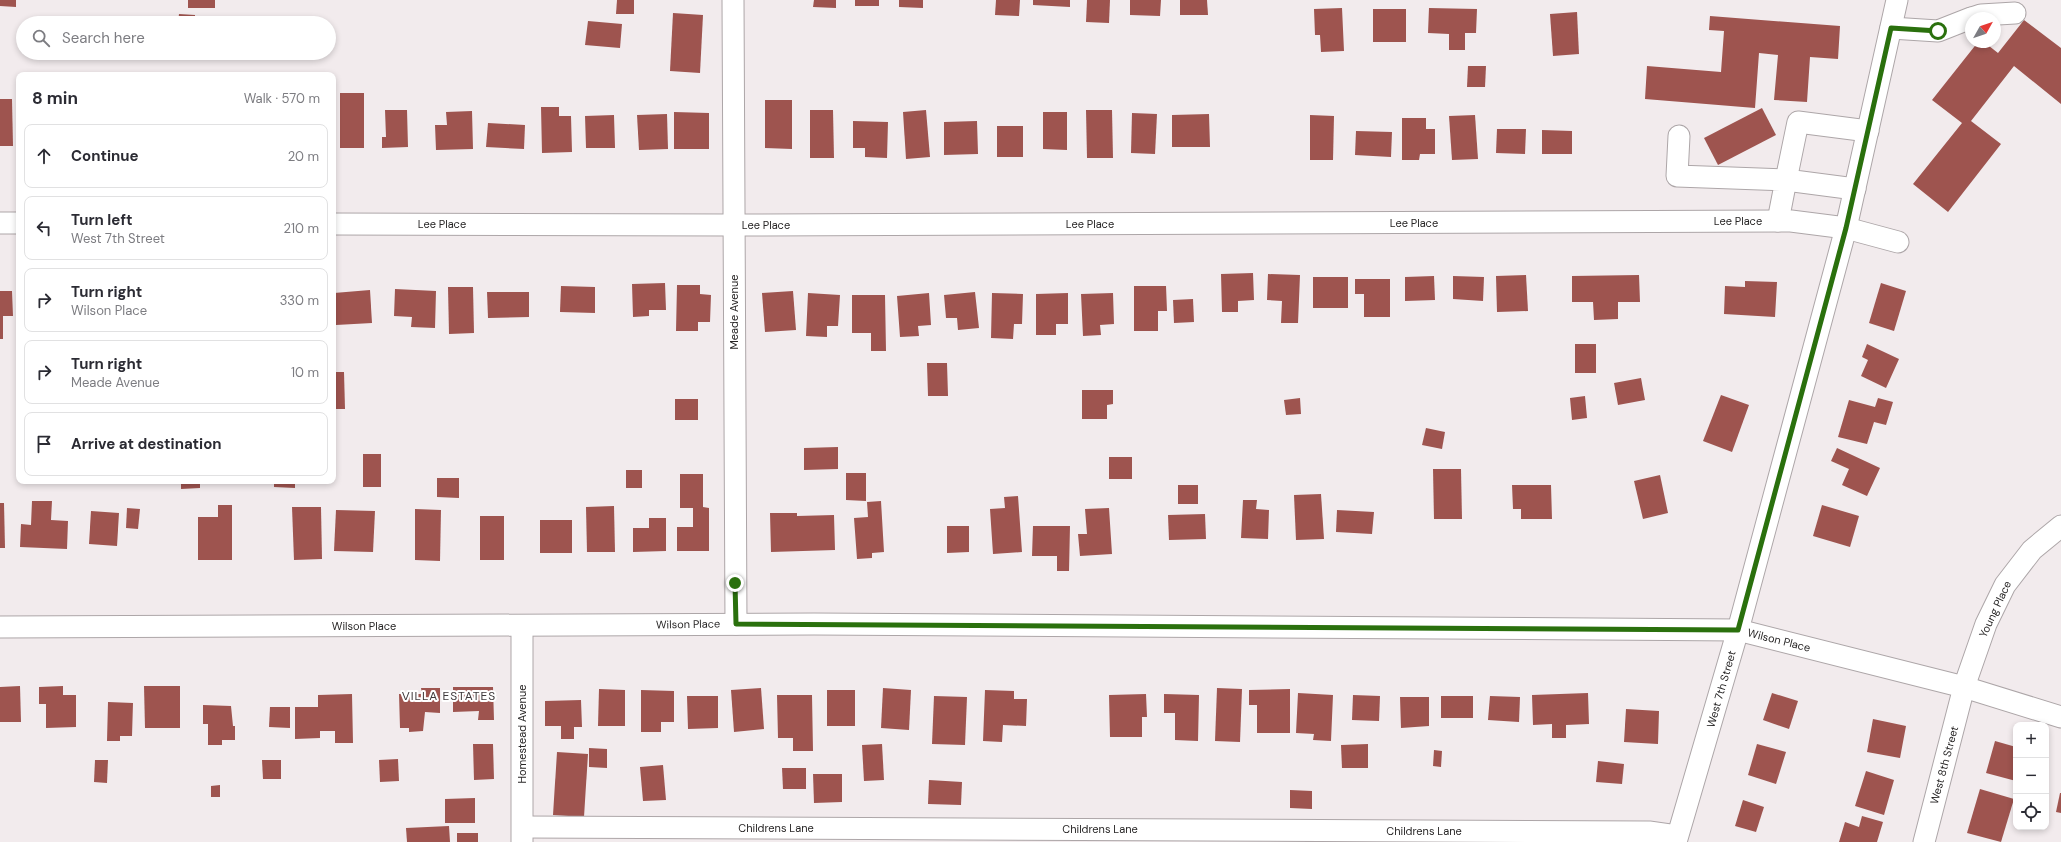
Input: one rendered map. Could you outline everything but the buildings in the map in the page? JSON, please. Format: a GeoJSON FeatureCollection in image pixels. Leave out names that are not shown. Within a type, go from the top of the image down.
{"type":"FeatureCollection","features":[{"type":"Feature","properties":{"kind":"street","name":"Meade Avenue"},"geometry":{"type":"LineString","coordinates":[[733,0],[736,624]]}},
{"type":"Feature","properties":{"kind":"street","name":"West 7th Street"},"geometry":{"type":"LineString","coordinates":[[1676,839],[1738,630],[1846,228],[1897,0]]}},
{"type":"Feature","properties":{"kind":"street"},"geometry":{"type":"LineString","coordinates":[[2001,14],[2015,13]]}},
{"type":"Feature","properties":{"kind":"street"},"geometry":{"type":"LineString","coordinates":[[1891,28],[1938,31],[1965,21]]}},
{"type":"Feature","properties":{"kind":"street"},"geometry":{"type":"LineString","coordinates":[[1778,221],[1798,122],[1868,131]]}},
{"type":"Feature","properties":{"kind":"street"},"geometry":{"type":"LineString","coordinates":[[1679,136],[1677,176],[1786,180],[1855,189]]}},
{"type":"Feature","properties":{"kind":"street","name":"Lee Place"},"geometry":{"type":"LineString","coordinates":[[336,224],[734,225],[1778,221],[1846,228],[1898,242]]}},
{"type":"Feature","properties":{"kind":"street"},"geometry":{"type":"LineString","coordinates":[[0,223],[16,223]]}},
{"type":"Feature","properties":{"kind":"street","name":"Young Place"},"geometry":{"type":"LineString","coordinates":[[1964,687],[1986,624],[2005,585],[2032,550],[2061,526]]}},
{"type":"Feature","properties":{"kind":"street","name":"Wilson Place"},"geometry":{"type":"LineString","coordinates":[[0,627],[736,624],[1738,630],[1964,687],[2061,717]]}},
{"type":"Feature","properties":{"kind":"street","name":"Homestead Avenue"},"geometry":{"type":"LineString","coordinates":[[522,626],[522,834]]}},
{"type":"Feature","properties":{"kind":"street","name":"West 8th Street"},"geometry":{"type":"LineString","coordinates":[[1924,842],[1964,687]]}},
{"type":"Feature","properties":{"kind":"street","name":"Childrens Lane"},"geometry":{"type":"LineString","coordinates":[[522,834],[1649,832],[1676,839]]}},
{"type":"Feature","properties":{"kind":"district","name":"VILLA ESTATES"},"geometry":{"type":"Point","coordinates":[449,696]}},
{"type":"Feature","properties":{"kind":"route"},"geometry":{"type":"LineString","coordinates":[[735,583],[736,624],[1738,630],[1846,228],[1891,28],[1938,31]]}}]}
